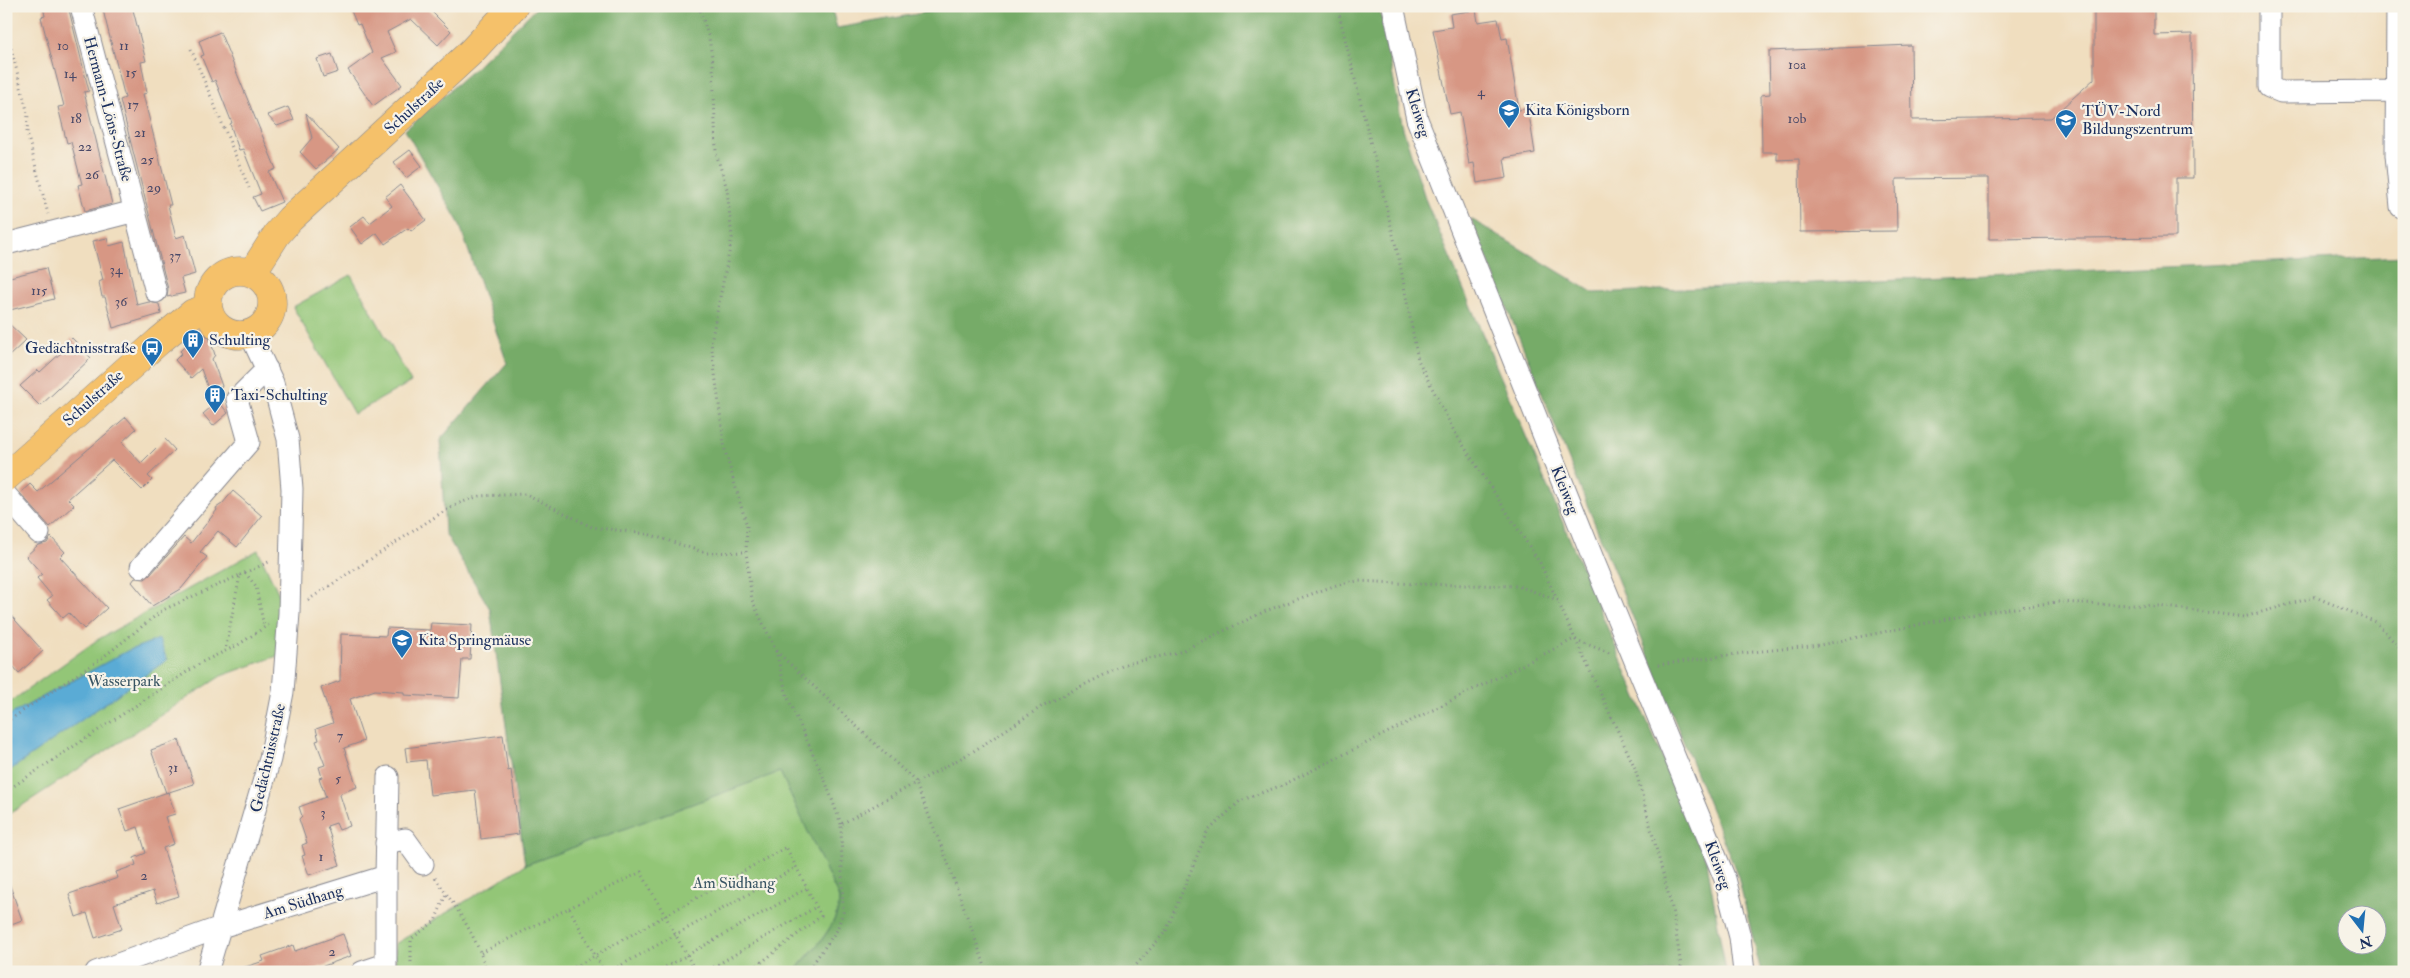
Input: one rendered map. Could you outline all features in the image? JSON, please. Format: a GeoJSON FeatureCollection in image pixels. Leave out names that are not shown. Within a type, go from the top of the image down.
{"type":"FeatureCollection","features":[{"type":"Feature","properties":{"kind":"main road","name":"Schulstraße"},"geometry":{"type":"LineString","coordinates":[[261,280],[287,246],[310,203],[464,59],[514,6]]}},
{"type":"Feature","properties":{"kind":"main road"},"geometry":{"type":"LineString","coordinates":[[233,272],[261,280],[273,299],[273,310],[264,325],[250,334],[234,335],[220,329],[210,316],[208,308],[208,298],[216,281],[233,272]]}},
{"type":"Feature","properties":{"kind":"main road","name":"Schulstraße"},"geometry":{"type":"LineString","coordinates":[[6,477],[159,341],[194,313],[208,308]]}},
{"type":"Feature","properties":{"kind":"street","name":"Hermann-Löns-Straße"},"geometry":{"type":"LineString","coordinates":[[81,6],[156,292]]}},
{"type":"Feature","properties":{"kind":"street","name":"Kleiweg"},"geometry":{"type":"LineString","coordinates":[[1393,6],[1417,119],[1725,880],[1740,937],[1744,972]]}},
{"type":"Feature","properties":{"kind":"street"},"geometry":{"type":"LineString","coordinates":[[2269,6],[2269,87],[2281,92],[2396,91]]}},
{"type":"Feature","properties":{"kind":"street"},"geometry":{"type":"LineString","coordinates":[[2397,6],[2396,155],[2401,207]]}},
{"type":"Feature","properties":{"kind":"street"},"geometry":{"type":"LineString","coordinates":[[6,244],[135,211]]}},
{"type":"Feature","properties":{"kind":"street","name":"Gedächtnisstraße"},"geometry":{"type":"LineString","coordinates":[[207,972],[276,734],[283,692],[289,613],[291,460],[283,415],[267,369],[250,334]]}},
{"type":"Feature","properties":{"kind":"street"},"geometry":{"type":"LineString","coordinates":[[141,568],[249,442],[237,399],[267,369]]}},
{"type":"Feature","properties":{"kind":"street"},"geometry":{"type":"LineString","coordinates":[[6,495],[39,533]]}},
{"type":"Feature","properties":{"kind":"street"},"geometry":{"type":"LineString","coordinates":[[362,972],[386,968],[388,777]]}},
{"type":"Feature","properties":{"kind":"street"},"geometry":{"type":"LineString","coordinates":[[386,843],[404,839],[424,864]]}},
{"type":"Feature","properties":{"kind":"street","name":"Am Südhang"},"geometry":{"type":"LineString","coordinates":[[96,972],[221,927],[386,876]]}},
{"type":"Feature","properties":{"kind":"path"},"geometry":{"type":"LineString","coordinates":[[699,6],[710,46],[716,153],[727,189],[732,238],[711,342],[725,451],[747,526],[746,552],[752,600],[776,651],[787,696],[826,783],[841,824],[843,912],[838,930],[807,972]]}},
{"type":"Feature","properties":{"kind":"path"},"geometry":{"type":"LineString","coordinates":[[1341,6],[1339,14],[1399,259],[1418,360],[1454,431],[1540,563],[1635,768],[1672,908],[1682,972]]}},
{"type":"Feature","properties":{"kind":"path"},"geometry":{"type":"LineString","coordinates":[[6,29],[28,114],[27,133],[53,232]]}},
{"type":"Feature","properties":{"kind":"path"},"geometry":{"type":"LineString","coordinates":[[191,49],[249,188]]}},
{"type":"Feature","properties":{"kind":"path"},"geometry":{"type":"LineString","coordinates":[[289,613],[441,513],[460,502],[479,496],[526,494],[592,527],[648,534],[706,553],[746,552]]}},
{"type":"Feature","properties":{"kind":"path"},"geometry":{"type":"LineString","coordinates":[[6,722],[102,658],[163,610],[291,552]]}},
{"type":"Feature","properties":{"kind":"path"},"geometry":{"type":"LineString","coordinates":[[245,573],[256,586],[264,627]]}},
{"type":"Feature","properties":{"kind":"path"},"geometry":{"type":"LineString","coordinates":[[225,652],[240,575]]}},
{"type":"Feature","properties":{"kind":"path"},"geometry":{"type":"LineString","coordinates":[[841,824],[972,752],[1044,705],[1126,664],[1180,652],[1268,610],[1338,584],[1358,581],[1518,586],[1558,600]]}},
{"type":"Feature","properties":{"kind":"path"},"geometry":{"type":"LineString","coordinates":[[1574,638],[1638,667],[1820,645],[1966,615],[2056,602],[2158,606],[2244,617],[2315,597],[2376,622],[2404,653]]}},
{"type":"Feature","properties":{"kind":"path"},"geometry":{"type":"LineString","coordinates":[[6,791],[202,662],[225,652],[258,631]]}},
{"type":"Feature","properties":{"kind":"path"},"geometry":{"type":"LineString","coordinates":[[1130,972],[1166,931],[1207,832],[1240,801],[1285,784],[1574,638]]}},
{"type":"Feature","properties":{"kind":"path"},"geometry":{"type":"LineString","coordinates":[[776,651],[915,782],[948,864],[987,972]]}},
{"type":"Feature","properties":{"kind":"path"},"geometry":{"type":"LineString","coordinates":[[566,972],[786,847],[821,916],[749,972]]}},
{"type":"Feature","properties":{"kind":"path"},"geometry":{"type":"LineString","coordinates":[[424,864],[468,924],[487,972]]}},
{"type":"Feature","properties":{"kind":"path"},"geometry":{"type":"LineString","coordinates":[[610,972],[797,867]]}},
{"type":"Feature","properties":{"kind":"path"},"geometry":{"type":"LineString","coordinates":[[481,953],[641,872],[696,972]]}},
{"type":"Feature","properties":{"kind":"path"},"geometry":{"type":"LineString","coordinates":[[657,972],[807,888]]}},
{"type":"Feature","properties":{"kind":"path"},"geometry":{"type":"LineString","coordinates":[[411,972],[411,939],[435,921],[447,894]]}},
{"type":"Feature","properties":{"kind":"path"},"geometry":{"type":"LineString","coordinates":[[705,972],[816,907]]}},
{"type":"Feature","properties":{"kind":"path"},"geometry":{"type":"LineString","coordinates":[[569,908],[604,972]]}},
{"type":"Feature","properties":{"kind":"green space"},"geometry":{"type":"Polygon","coordinates":[[[538,6],[831,6],[837,28],[962,6],[1379,6],[1403,128],[1426,201],[1707,862],[1726,972],[794,972],[830,928],[838,908],[839,898],[780,772],[525,865],[490,609],[445,533],[440,440],[507,363],[459,223],[405,130],[476,67],[538,6]]]}},
{"type":"Feature","properties":{"kind":"green space"},"geometry":{"type":"Polygon","coordinates":[[[1471,219],[1594,293],[2404,256],[2404,972],[1761,972],[1738,876],[1471,219]]]}},
{"type":"Feature","properties":{"kind":"green space"},"geometry":{"type":"Polygon","coordinates":[[[351,275],[411,382],[354,414],[293,307],[351,275]]]}},
{"type":"Feature","properties":{"kind":"green space","name":"Wasserpark"},"geometry":{"type":"Polygon","coordinates":[[[258,550],[285,607],[283,654],[221,676],[6,816],[6,705],[97,640],[258,550]]]}},
{"type":"Feature","properties":{"kind":"green space","name":"Am Südhang"},"geometry":{"type":"Polygon","coordinates":[[[781,771],[839,898],[835,918],[830,928],[794,972],[396,972],[395,944],[525,865],[781,771]]]}},
{"type":"Feature","properties":{"kind":"water"},"geometry":{"type":"Polygon","coordinates":[[[159,639],[167,660],[6,773],[6,717],[127,651],[159,639]]]}},
{"type":"Feature","properties":{"kind":"building"},"geometry":{"type":"Polygon","coordinates":[[[43,6],[68,6],[89,91],[84,92],[112,204],[85,211],[78,185],[82,184],[71,142],[67,143],[58,107],[64,106],[41,17],[45,16],[43,6]]]}},
{"type":"Feature","properties":{"kind":"building"},"geometry":{"type":"Polygon","coordinates":[[[102,6],[132,6],[146,61],[141,62],[147,93],[143,94],[171,205],[168,205],[176,238],[185,235],[195,274],[181,278],[185,293],[167,297],[168,289],[120,100],[125,98],[102,6]]]}},
{"type":"Feature","properties":{"kind":"building"},"geometry":{"type":"Polygon","coordinates":[[[349,6],[434,6],[429,9],[451,31],[438,45],[411,19],[387,32],[396,52],[382,58],[402,85],[373,106],[348,70],[372,53],[360,24],[357,25],[349,6]]]}},
{"type":"Feature","properties":{"kind":"building","name":"TÜV-Nord Bildungszentrum"},"geometry":{"type":"Polygon","coordinates":[[[2094,6],[2154,6],[2154,35],[2192,34],[2193,178],[2176,178],[2176,237],[1989,239],[1989,178],[1896,179],[1897,231],[1800,232],[1799,159],[1777,160],[1777,152],[1762,152],[1761,95],[1770,94],[1769,51],[1911,45],[1912,120],[2051,118],[2094,79],[2094,6]]]}},
{"type":"Feature","properties":{"kind":"building"},"geometry":{"type":"Polygon","coordinates":[[[1476,10],[1478,22],[1498,19],[1502,39],[1507,38],[1519,110],[1528,108],[1535,153],[1504,158],[1507,178],[1477,183],[1474,163],[1469,164],[1460,112],[1450,114],[1433,30],[1452,27],[1450,14],[1476,10]]]}},
{"type":"Feature","properties":{"kind":"building"},"geometry":{"type":"Polygon","coordinates":[[[220,32],[276,169],[269,172],[282,202],[260,211],[253,197],[261,194],[243,149],[239,150],[230,124],[232,123],[215,80],[212,82],[201,56],[204,55],[199,41],[220,32]]]}},
{"type":"Feature","properties":{"kind":"building"},"geometry":{"type":"Polygon","coordinates":[[[332,54],[338,72],[323,77],[317,59],[332,54]]]}},
{"type":"Feature","properties":{"kind":"building"},"geometry":{"type":"Polygon","coordinates":[[[288,107],[294,120],[277,126],[267,115],[288,107]]]}},
{"type":"Feature","properties":{"kind":"building"},"geometry":{"type":"Polygon","coordinates":[[[306,113],[339,149],[316,169],[300,152],[312,138],[306,113]]]}},
{"type":"Feature","properties":{"kind":"building"},"geometry":{"type":"Polygon","coordinates":[[[410,150],[422,166],[406,178],[394,162],[410,150]]]}},
{"type":"Feature","properties":{"kind":"building"},"geometry":{"type":"Polygon","coordinates":[[[400,185],[426,220],[411,231],[408,228],[385,244],[377,233],[362,244],[350,227],[364,216],[370,223],[392,206],[385,197],[400,185]]]}},
{"type":"Feature","properties":{"kind":"building"},"geometry":{"type":"Polygon","coordinates":[[[107,238],[109,246],[124,242],[137,305],[149,302],[159,304],[161,314],[113,328],[105,297],[102,297],[99,282],[103,280],[93,241],[107,238]]]}},
{"type":"Feature","properties":{"kind":"building"},"geometry":{"type":"Polygon","coordinates":[[[46,268],[54,299],[6,311],[6,278],[46,268]]]}},
{"type":"Feature","properties":{"kind":"building"},"geometry":{"type":"Polygon","coordinates":[[[6,321],[26,340],[6,359],[6,321]]]}},
{"type":"Feature","properties":{"kind":"building"},"geometry":{"type":"Polygon","coordinates":[[[199,333],[205,334],[210,339],[215,355],[212,359],[222,386],[209,391],[201,369],[191,378],[175,360],[182,353],[180,351],[199,333]]]}},
{"type":"Feature","properties":{"kind":"building"},"geometry":{"type":"Polygon","coordinates":[[[72,338],[91,358],[40,406],[20,386],[38,370],[40,372],[64,350],[62,348],[72,338]]]}},
{"type":"Feature","properties":{"kind":"building","name":"Taxi-Schulting"},"geometry":{"type":"Polygon","coordinates":[[[218,401],[228,413],[213,426],[203,414],[218,401]]]}},
{"type":"Feature","properties":{"kind":"building"},"geometry":{"type":"Polygon","coordinates":[[[126,417],[136,429],[122,442],[141,463],[165,439],[175,450],[148,476],[152,480],[142,490],[112,460],[68,499],[74,505],[50,527],[20,493],[30,484],[38,492],[126,417]]]}},
{"type":"Feature","properties":{"kind":"building"},"geometry":{"type":"Polygon","coordinates":[[[233,491],[262,516],[237,547],[218,531],[200,552],[207,557],[181,589],[152,606],[132,582],[135,578],[145,579],[150,575],[184,537],[191,543],[217,510],[216,508],[233,491]]]}},
{"type":"Feature","properties":{"kind":"building"},"geometry":{"type":"Polygon","coordinates":[[[51,537],[65,552],[60,557],[107,608],[84,629],[69,613],[63,618],[47,600],[52,596],[37,578],[42,574],[26,556],[38,545],[47,543],[51,537]]]}},
{"type":"Feature","properties":{"kind":"building"},"geometry":{"type":"Polygon","coordinates":[[[6,610],[43,651],[19,673],[6,658],[6,610]]]}},
{"type":"Feature","properties":{"kind":"building"},"geometry":{"type":"Polygon","coordinates":[[[431,623],[472,625],[470,659],[462,659],[459,698],[404,695],[404,692],[375,690],[350,699],[364,741],[344,748],[357,787],[340,795],[350,826],[339,830],[336,823],[327,826],[340,865],[309,875],[302,856],[305,855],[302,845],[307,843],[299,819],[302,816],[299,807],[326,797],[319,778],[322,777],[319,767],[325,765],[316,741],[319,740],[316,729],[333,723],[321,688],[340,681],[341,634],[386,636],[387,628],[430,630],[431,623]]]}},
{"type":"Feature","properties":{"kind":"building"},"geometry":{"type":"Polygon","coordinates":[[[503,735],[508,771],[511,770],[519,834],[481,839],[475,790],[430,795],[426,760],[407,762],[405,748],[503,735]]]}},
{"type":"Feature","properties":{"kind":"building"},"geometry":{"type":"Polygon","coordinates":[[[179,740],[194,784],[166,793],[151,750],[179,740]]]}},
{"type":"Feature","properties":{"kind":"building"},"geometry":{"type":"Polygon","coordinates":[[[168,792],[175,814],[165,817],[174,844],[163,848],[179,896],[157,903],[153,891],[114,904],[122,929],[95,938],[87,913],[76,917],[69,894],[118,878],[116,872],[136,865],[134,858],[146,853],[138,827],[127,831],[119,809],[168,792]]]}},
{"type":"Feature","properties":{"kind":"building"},"geometry":{"type":"Polygon","coordinates":[[[6,880],[8,880],[22,920],[6,926],[6,880]]]}},
{"type":"Feature","properties":{"kind":"building"},"geometry":{"type":"Polygon","coordinates":[[[343,934],[351,956],[307,972],[239,972],[239,969],[264,961],[262,956],[293,945],[295,951],[343,934]]]}},
{"type":"Feature","properties":{"kind":"place","name":"Kita Königsborn"},"geometry":{"type":"Point","coordinates":[1509,129]}},
{"type":"Feature","properties":{"kind":"place","name":"TÜV-Nord Bildungszentrum"},"geometry":{"type":"Point","coordinates":[2066,139]}},
{"type":"Feature","properties":{"kind":"place","name":"Schulting"},"geometry":{"type":"Point","coordinates":[193,359]}},
{"type":"Feature","properties":{"kind":"place","name":"Gedächtnisstraße"},"geometry":{"type":"Point","coordinates":[152,367]}},
{"type":"Feature","properties":{"kind":"place","name":"Taxi-Schulting"},"geometry":{"type":"Point","coordinates":[215,414]}},
{"type":"Feature","properties":{"kind":"place","name":"Kita Springmäuse"},"geometry":{"type":"Point","coordinates":[402,659]}}]}
